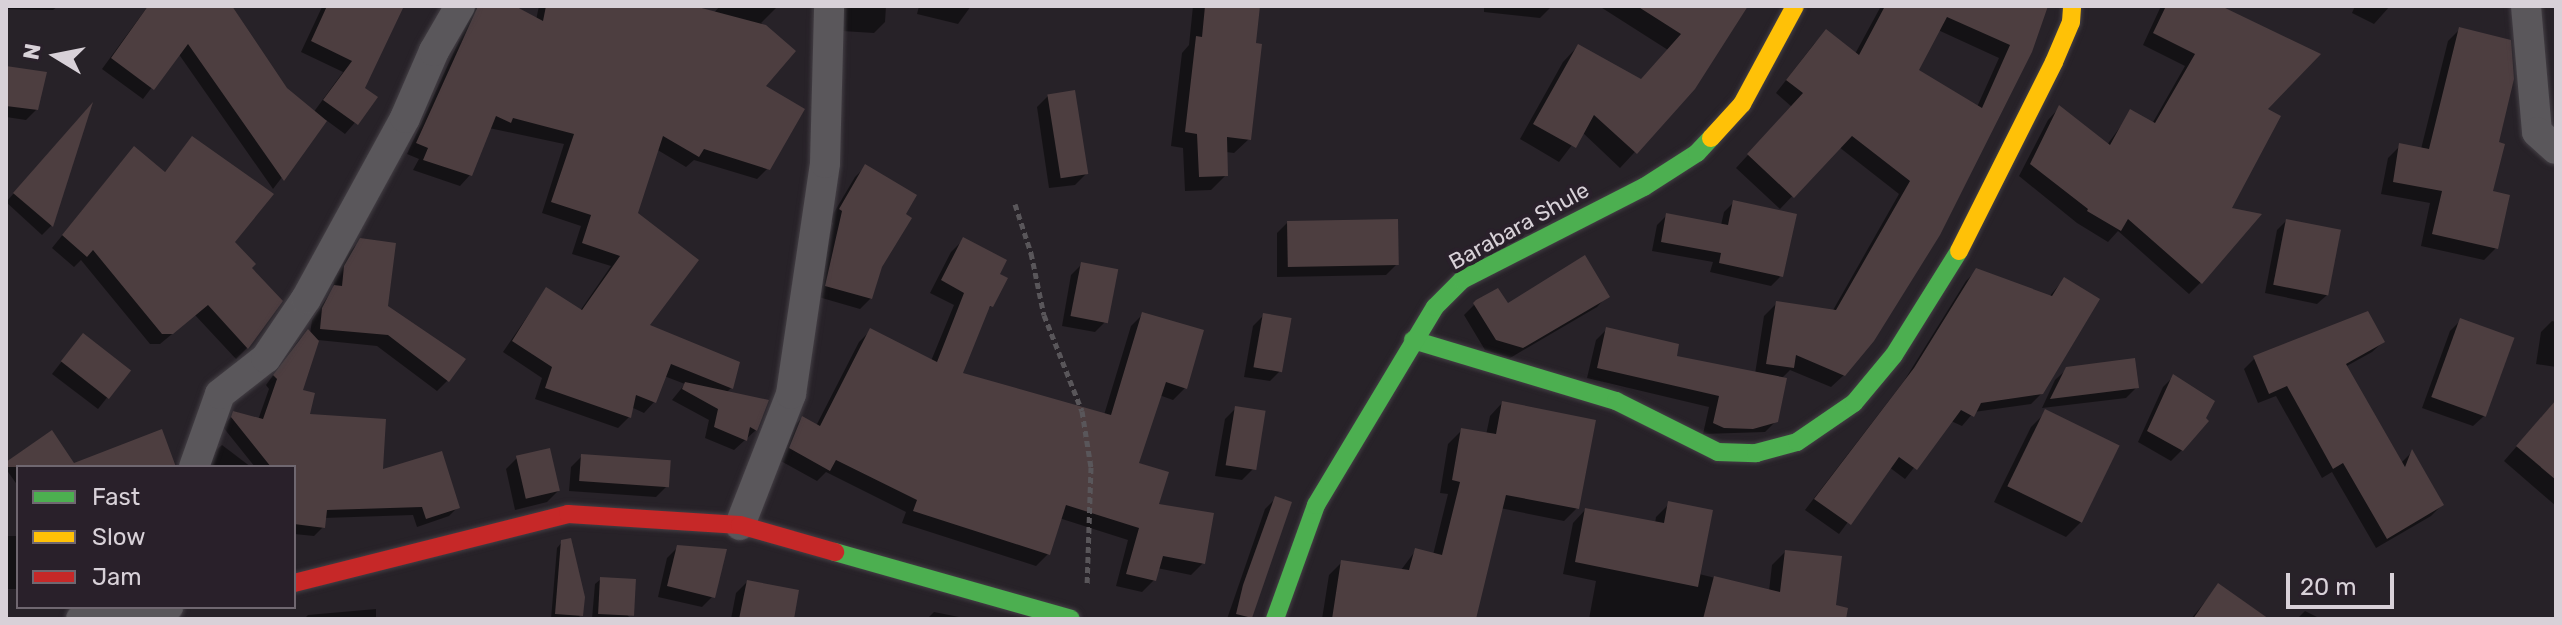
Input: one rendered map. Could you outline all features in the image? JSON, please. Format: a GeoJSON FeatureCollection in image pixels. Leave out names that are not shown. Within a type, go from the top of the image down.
{"type":"FeatureCollection","features":[{"type":"Feature","properties":{"kind":"street"},"geometry":{"type":"LineString","coordinates":[[195,465],[220,394],[266,358],[306,299],[405,118],[434,51],[460,6]]}},
{"type":"Feature","properties":{"kind":"street"},"geometry":{"type":"LineString","coordinates":[[740,525],[791,394],[825,163],[829,6]]}},
{"type":"Feature","properties":{"kind":"street","name":"Barabara Shule"},"geometry":{"type":"LineString","coordinates":[[1275,619],[1316,505],[1435,307],[1462,280],[1644,187],[1697,153],[1742,104],[1795,6]]}},
{"type":"Feature","properties":{"kind":"street"},"geometry":{"type":"LineString","coordinates":[[1413,340],[1616,401],[1718,452],[1756,453],[1797,442],[1854,403],[1894,355],[1961,247],[2054,62],[2071,22],[2072,6]]}},
{"type":"Feature","properties":{"kind":"street"},"geometry":{"type":"LineString","coordinates":[[2526,6],[2537,132],[2556,149]]}},
{"type":"Feature","properties":{"kind":"street"},"geometry":{"type":"LineString","coordinates":[[296,582],[568,514],[740,525],[1054,617]]}},
{"type":"Feature","properties":{"kind":"street"},"geometry":{"type":"LineString","coordinates":[[81,619],[154,609]]}},
{"type":"Feature","properties":{"kind":"path"},"geometry":{"type":"LineString","coordinates":[[1015,204],[1031,253],[1044,315],[1082,411],[1091,467],[1087,588]]}},
{"type":"Feature","properties":{"kind":"building"},"geometry":{"type":"Polygon","coordinates":[[[148,6],[232,6],[287,88],[327,121],[284,181],[188,44],[154,90],[111,58],[148,6]]]}},
{"type":"Feature","properties":{"kind":"building"},"geometry":{"type":"Polygon","coordinates":[[[327,6],[404,6],[365,88],[378,97],[358,125],[323,100],[352,61],[311,41],[327,6]]]}},
{"type":"Feature","properties":{"kind":"building"},"geometry":{"type":"Polygon","coordinates":[[[478,6],[515,6],[543,21],[546,6],[694,6],[766,25],[796,51],[766,86],[805,109],[770,170],[704,149],[699,157],[663,136],[638,213],[699,260],[650,325],[740,362],[733,389],[671,364],[656,403],[636,395],[631,418],[545,388],[552,367],[512,341],[546,287],[582,310],[620,256],[582,243],[591,215],[551,202],[574,134],[513,118],[511,123],[496,116],[472,176],[423,160],[428,148],[416,143],[478,6]]]}},
{"type":"Feature","properties":{"kind":"building"},"geometry":{"type":"Polygon","coordinates":[[[1205,6],[1260,6],[1256,43],[1262,44],[1251,140],[1227,137],[1228,176],[1199,177],[1197,134],[1185,132],[1196,36],[1202,37],[1205,6]]]}},
{"type":"Feature","properties":{"kind":"building"},"geometry":{"type":"Polygon","coordinates":[[[1637,6],[1748,6],[1695,89],[1637,154],[1594,115],[1576,148],[1533,124],[1578,44],[1641,79],[1681,34],[1637,6]]]}},
{"type":"Feature","properties":{"kind":"building"},"geometry":{"type":"Polygon","coordinates":[[[1885,6],[2048,6],[2032,52],[1940,235],[1874,341],[1845,376],[1796,355],[1794,368],[1766,364],[1776,301],[1836,310],[1910,181],[1852,136],[1794,198],[1747,154],[1803,93],[1786,80],[1826,29],[1859,55],[1885,6]],[[1947,17],[1919,70],[1982,108],[2010,45],[1947,17]]]}},
{"type":"Feature","properties":{"kind":"building"},"geometry":{"type":"Polygon","coordinates":[[[2166,6],[2221,6],[2321,54],[2268,109],[2281,116],[2232,208],[2262,214],[2202,284],[2128,219],[2121,231],[2087,211],[2030,164],[2059,105],[2110,145],[2130,109],[2155,123],[2195,54],[2153,33],[2166,6]]]}},
{"type":"Feature","properties":{"kind":"building"},"geometry":{"type":"Polygon","coordinates":[[[2459,27],[2511,40],[2514,79],[2499,142],[2505,144],[2493,191],[2510,195],[2498,249],[2432,234],[2442,191],[2393,182],[2399,143],[2429,149],[2459,27]]]}},
{"type":"Feature","properties":{"kind":"building"},"geometry":{"type":"Polygon","coordinates":[[[6,66],[47,72],[38,110],[6,106],[6,66]]]}},
{"type":"Feature","properties":{"kind":"building"},"geometry":{"type":"Polygon","coordinates":[[[1075,90],[1088,174],[1061,178],[1047,94],[1075,90]]]}},
{"type":"Feature","properties":{"kind":"building"},"geometry":{"type":"Polygon","coordinates":[[[93,102],[53,227],[13,193],[93,102]]]}},
{"type":"Feature","properties":{"kind":"building"},"geometry":{"type":"Polygon","coordinates":[[[192,136],[274,194],[235,242],[256,264],[252,268],[283,301],[248,349],[208,305],[173,334],[162,334],[93,250],[87,257],[62,235],[134,146],[165,172],[192,136]]]}},
{"type":"Feature","properties":{"kind":"building"},"geometry":{"type":"Polygon","coordinates":[[[865,164],[917,195],[906,214],[912,218],[882,267],[872,299],[825,286],[842,211],[839,209],[865,164]]]}},
{"type":"Feature","properties":{"kind":"building"},"geometry":{"type":"Polygon","coordinates":[[[1733,200],[1797,214],[1783,277],[1719,263],[1721,253],[1661,242],[1666,213],[1728,225],[1733,200]]]}},
{"type":"Feature","properties":{"kind":"building"},"geometry":{"type":"Polygon","coordinates":[[[1398,219],[1399,265],[1288,267],[1287,221],[1398,219]]]}},
{"type":"Feature","properties":{"kind":"building"},"geometry":{"type":"Polygon","coordinates":[[[2286,219],[2341,230],[2328,295],[2273,285],[2286,219]]]}},
{"type":"Feature","properties":{"kind":"building"},"geometry":{"type":"Polygon","coordinates":[[[963,237],[1007,260],[1000,274],[1008,278],[993,307],[990,306],[963,373],[1111,415],[1142,312],[1204,330],[1187,389],[1166,382],[1139,463],[1169,472],[1159,504],[1214,513],[1205,564],[1163,556],[1156,581],[1126,574],[1139,528],[1066,505],[1050,555],[913,511],[917,500],[836,460],[830,471],[789,448],[802,416],[820,426],[870,328],[937,362],[964,293],[941,280],[963,237]]]}},
{"type":"Feature","properties":{"kind":"building"},"geometry":{"type":"Polygon","coordinates":[[[360,238],[396,243],[388,306],[466,359],[449,382],[388,335],[320,329],[322,308],[334,285],[342,286],[344,266],[360,238]]]}},
{"type":"Feature","properties":{"kind":"building"},"geometry":{"type":"Polygon","coordinates":[[[1585,255],[1610,297],[1523,348],[1496,340],[1473,303],[1476,300],[1498,288],[1508,303],[1585,255]]]}},
{"type":"Feature","properties":{"kind":"building"},"geometry":{"type":"Polygon","coordinates":[[[1081,262],[1118,269],[1108,323],[1071,316],[1081,262]]]}},
{"type":"Feature","properties":{"kind":"building"},"geometry":{"type":"Polygon","coordinates":[[[1976,268],[2052,296],[2064,277],[2100,299],[2043,394],[1981,403],[1974,417],[1961,410],[1917,470],[1899,457],[1851,525],[1814,499],[1914,368],[1976,268]]]}},
{"type":"Feature","properties":{"kind":"building"},"geometry":{"type":"Polygon","coordinates":[[[2368,311],[2385,342],[2346,364],[2405,467],[2412,449],[2444,505],[2387,539],[2343,463],[2333,469],[2287,386],[2269,394],[2253,356],[2368,311]]]}},
{"type":"Feature","properties":{"kind":"building"},"geometry":{"type":"Polygon","coordinates":[[[1263,313],[1292,318],[1282,372],[1253,367],[1263,313]]]}},
{"type":"Feature","properties":{"kind":"building"},"geometry":{"type":"Polygon","coordinates":[[[2460,318],[2515,338],[2486,417],[2431,397],[2460,318]]]}},
{"type":"Feature","properties":{"kind":"building"},"geometry":{"type":"Polygon","coordinates":[[[1606,327],[1679,344],[1677,356],[1787,378],[1778,422],[1753,429],[1724,428],[1713,423],[1719,396],[1597,368],[1606,327]]]}},
{"type":"Feature","properties":{"kind":"building"},"geometry":{"type":"Polygon","coordinates":[[[308,329],[319,341],[303,390],[315,393],[310,414],[386,419],[383,469],[442,451],[460,508],[426,519],[422,507],[327,510],[325,528],[296,524],[296,465],[269,465],[231,417],[233,411],[263,419],[277,379],[273,375],[308,329]]]}},
{"type":"Feature","properties":{"kind":"building"},"geometry":{"type":"Polygon","coordinates":[[[83,333],[131,371],[109,399],[61,361],[83,333]]]}},
{"type":"Feature","properties":{"kind":"building"},"geometry":{"type":"Polygon","coordinates":[[[2135,358],[2139,388],[2050,399],[2066,367],[2135,358]]]}},
{"type":"Feature","properties":{"kind":"building"},"geometry":{"type":"Polygon","coordinates":[[[2173,374],[2215,401],[2206,418],[2209,421],[2183,451],[2147,431],[2173,374]]]}},
{"type":"Feature","properties":{"kind":"building"},"geometry":{"type":"Polygon","coordinates":[[[685,382],[769,400],[757,431],[750,427],[747,441],[714,427],[718,409],[682,389],[685,382]]]}},
{"type":"Feature","properties":{"kind":"building"},"geometry":{"type":"Polygon","coordinates":[[[2556,400],[2556,480],[2516,446],[2556,400]]]}},
{"type":"Feature","properties":{"kind":"building"},"geometry":{"type":"Polygon","coordinates":[[[1502,401],[1596,420],[1579,509],[1506,495],[1476,619],[1332,619],[1341,560],[1409,570],[1415,548],[1442,555],[1460,482],[1452,480],[1461,428],[1496,434],[1502,401]]]}},
{"type":"Feature","properties":{"kind":"building"},"geometry":{"type":"Polygon","coordinates":[[[1235,406],[1266,411],[1256,470],[1226,465],[1235,406]]]}},
{"type":"Feature","properties":{"kind":"building"},"geometry":{"type":"Polygon","coordinates":[[[2045,409],[2120,445],[2082,523],[2007,486],[2045,409]]]}},
{"type":"Feature","properties":{"kind":"building"},"geometry":{"type":"Polygon","coordinates":[[[162,429],[175,465],[6,467],[6,462],[52,430],[74,463],[162,429]]]}},
{"type":"Feature","properties":{"kind":"building"},"geometry":{"type":"Polygon","coordinates":[[[550,448],[560,491],[526,499],[516,456],[550,448]]]}},
{"type":"Feature","properties":{"kind":"building"},"geometry":{"type":"Polygon","coordinates":[[[581,454],[671,460],[669,487],[579,481],[581,454]]]}},
{"type":"Feature","properties":{"kind":"building"},"geometry":{"type":"Polygon","coordinates":[[[1275,496],[1292,502],[1252,618],[1236,614],[1243,585],[1275,496]]]}},
{"type":"Feature","properties":{"kind":"building"},"geometry":{"type":"Polygon","coordinates":[[[1668,501],[1713,510],[1698,587],[1575,562],[1585,508],[1664,523],[1668,501]]]}},
{"type":"Feature","properties":{"kind":"building"},"geometry":{"type":"Polygon","coordinates":[[[571,538],[585,597],[583,616],[555,614],[561,540],[571,538]]]}},
{"type":"Feature","properties":{"kind":"building"},"geometry":{"type":"Polygon","coordinates":[[[677,545],[727,549],[715,598],[667,586],[677,545]]]}},
{"type":"Feature","properties":{"kind":"building"},"geometry":{"type":"Polygon","coordinates":[[[1785,550],[1842,556],[1836,605],[1848,608],[1846,619],[1703,619],[1714,576],[1780,592],[1785,550]]]}},
{"type":"Feature","properties":{"kind":"building"},"geometry":{"type":"Polygon","coordinates":[[[600,577],[636,579],[634,616],[598,614],[600,577]]]}},
{"type":"Feature","properties":{"kind":"building"},"geometry":{"type":"Polygon","coordinates":[[[747,580],[799,590],[794,619],[739,619],[747,580]]]}},
{"type":"Feature","properties":{"kind":"building"},"geometry":{"type":"Polygon","coordinates":[[[2218,583],[2269,619],[2193,619],[2218,583]]]}},
{"type":"Feature","properties":{"kind":"traffic: fast"},"geometry":{"type":"LineString","coordinates":[[1275,619],[1316,505],[1435,307],[1462,280],[1644,187],[1697,153],[1711,138]]}},
{"type":"Feature","properties":{"kind":"traffic: fast"},"geometry":{"type":"LineString","coordinates":[[1413,340],[1616,401],[1718,452],[1756,453],[1797,442],[1854,403],[1894,355],[1959,251]]}},
{"type":"Feature","properties":{"kind":"traffic: fast"},"geometry":{"type":"LineString","coordinates":[[835,552],[1071,619]]}},
{"type":"Feature","properties":{"kind":"traffic: slow"},"geometry":{"type":"LineString","coordinates":[[1711,138],[1742,104],[1795,6]]}},
{"type":"Feature","properties":{"kind":"traffic: slow"},"geometry":{"type":"LineString","coordinates":[[1959,251],[2054,62],[2071,22],[2072,6]]}},
{"type":"Feature","properties":{"kind":"traffic: jam"},"geometry":{"type":"LineString","coordinates":[[296,582],[568,514],[740,525],[835,552]]}}]}
